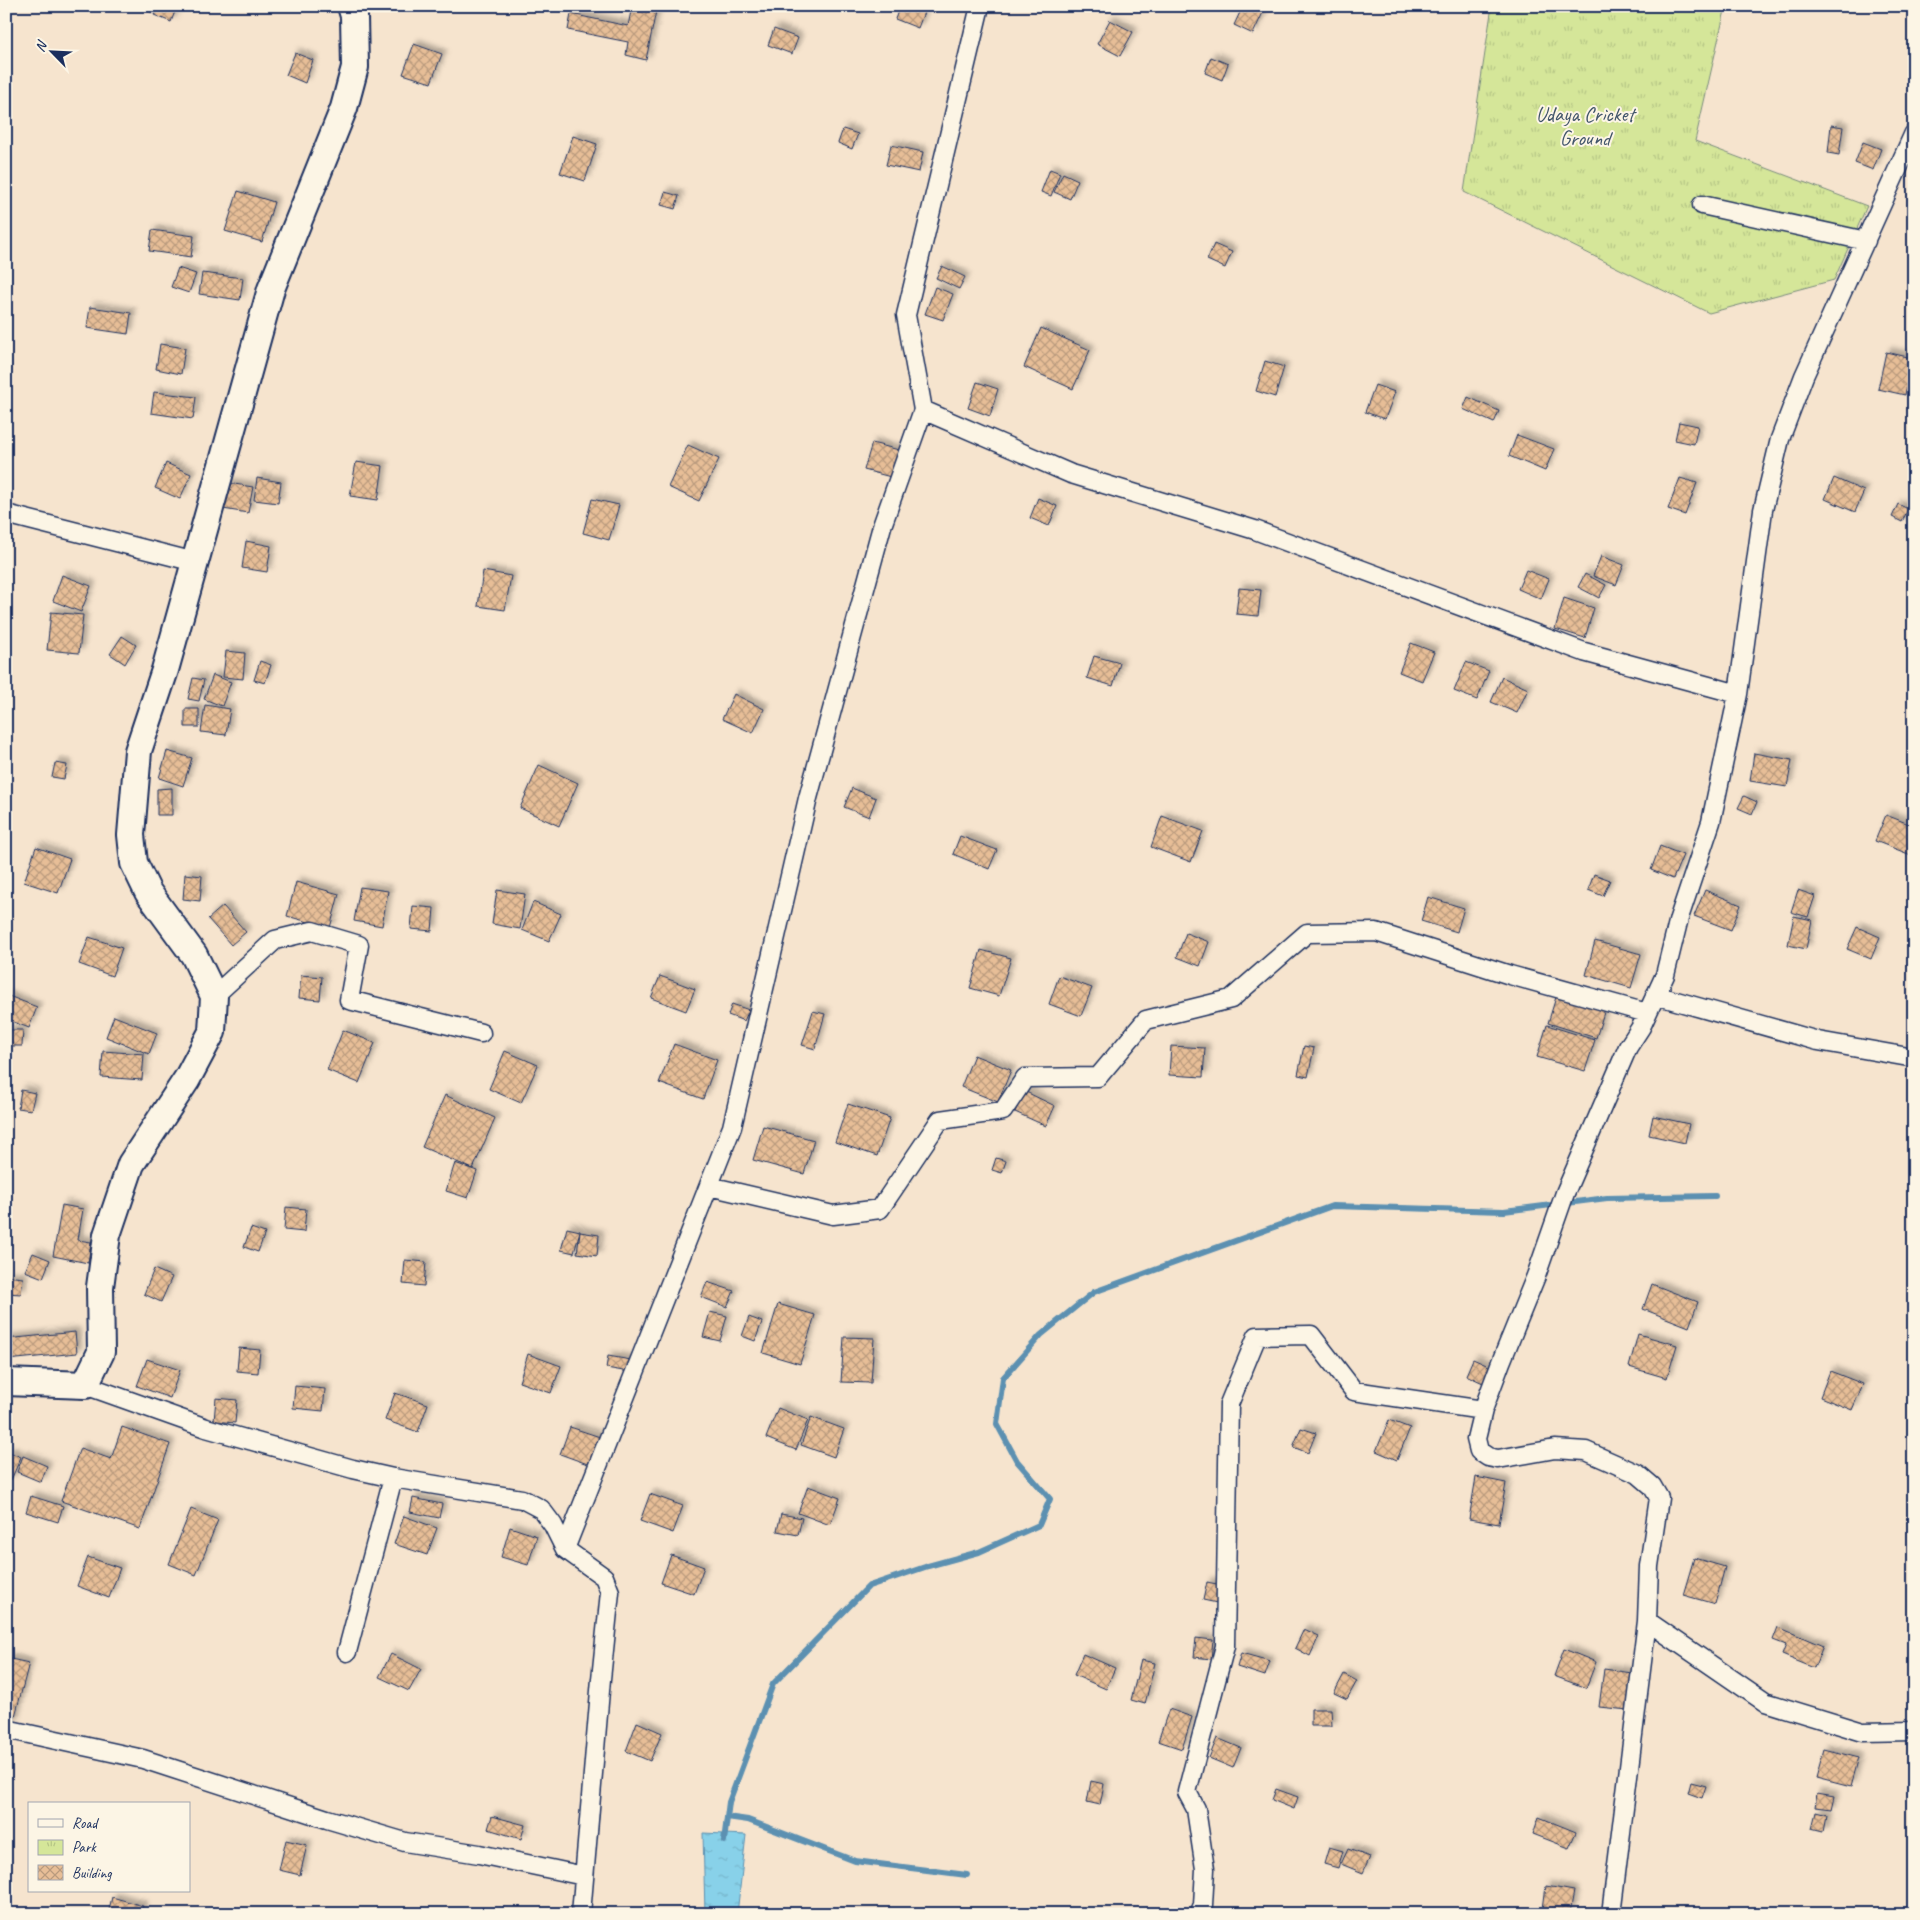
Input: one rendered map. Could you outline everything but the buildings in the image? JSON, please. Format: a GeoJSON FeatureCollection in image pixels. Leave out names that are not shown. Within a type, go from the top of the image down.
{"type":"FeatureCollection","features":[{"type":"Feature","properties":{"kind":"street"},"geometry":{"type":"LineString","coordinates":[[85,1385],[101,1352],[100,1287],[107,1235],[131,1164],[187,1079],[212,1032],[214,996],[194,955],[148,892],[134,863],[130,835],[138,751],[165,670],[225,461],[245,380],[271,290],[344,108],[355,67],[354,16],[351,6]]}},
{"type":"Feature","properties":{"kind":"street"},"geometry":{"type":"LineString","coordinates":[[565,1550],[732,1127],[808,798],[880,535],[923,410],[906,315],[980,6]]}},
{"type":"Feature","properties":{"kind":"street"},"geometry":{"type":"LineString","coordinates":[[1612,1914],[1647,1621],[1650,1566],[1659,1498],[1652,1486],[1638,1474],[1586,1451],[1555,1449],[1498,1459],[1488,1457],[1479,1451],[1476,1439],[1484,1410],[1550,1238],[1565,1193],[1628,1048],[1665,975],[1679,918],[1711,822],[1738,694],[1763,510],[1780,439],[1804,376],[1914,133]]}},
{"type":"Feature","properties":{"kind":"street"},"geometry":{"type":"LineString","coordinates":[[1702,205],[1866,241]]}},
{"type":"Feature","properties":{"kind":"street"},"geometry":{"type":"LineString","coordinates":[[923,410],[1071,474],[1255,530],[1584,652],[1738,694]]}},
{"type":"Feature","properties":{"kind":"street"},"geometry":{"type":"LineString","coordinates":[[6,514],[195,562]]}},
{"type":"Feature","properties":{"kind":"street"},"geometry":{"type":"LineString","coordinates":[[214,996],[275,940],[312,930],[359,945],[349,1000],[481,1033]]}},
{"type":"Feature","properties":{"kind":"street"},"geometry":{"type":"LineString","coordinates":[[708,1186],[833,1215],[880,1209],[940,1120],[1002,1111],[1025,1078],[1098,1077],[1146,1020],[1231,999],[1306,933],[1376,932],[1510,974],[1647,1013]]}},
{"type":"Feature","properties":{"kind":"street"},"geometry":{"type":"LineString","coordinates":[[1655,996],[1818,1041],[1914,1058]]}},
{"type":"Feature","properties":{"kind":"street"},"geometry":{"type":"LineString","coordinates":[[1199,1914],[1202,1904],[1205,1868],[1196,1809],[1187,1792],[1226,1646],[1229,1404],[1257,1336],[1312,1335],[1354,1391],[1484,1410]]}},
{"type":"Feature","properties":{"kind":"street"},"geometry":{"type":"LineString","coordinates":[[6,1382],[85,1385],[206,1428],[353,1469],[393,1478],[522,1499],[541,1509],[553,1525],[565,1550],[604,1577],[610,1592],[581,1914]]}},
{"type":"Feature","properties":{"kind":"street"},"geometry":{"type":"LineString","coordinates":[[347,1652],[393,1478]]}},
{"type":"Feature","properties":{"kind":"street"},"geometry":{"type":"LineString","coordinates":[[1647,1621],[1765,1702],[1863,1732],[1914,1731]]}},
{"type":"Feature","properties":{"kind":"street"},"geometry":{"type":"LineString","coordinates":[[6,1729],[143,1759],[327,1819],[405,1842],[479,1854],[584,1876]]}},
{"type":"Feature","properties":{"kind":"green space","name":"Udaya Cricket Ground"},"geometry":{"type":"Polygon","coordinates":[[[1492,6],[1726,6],[1695,141],[1867,206],[1834,280],[1709,313],[1464,192],[1492,6]]]}},
{"type":"Feature","properties":{"kind":"water"},"geometry":{"type":"Polygon","coordinates":[[[703,1833],[746,1835],[737,1914],[705,1914],[703,1833]]]}},
{"type":"Feature","properties":{"kind":"waterway"},"geometry":{"type":"LineString","coordinates":[[724,1841],[729,1802],[773,1684],[869,1586],[928,1566],[979,1552],[1039,1525],[1050,1499],[1017,1461],[997,1424],[1003,1378],[1041,1335],[1094,1292],[1332,1206],[1504,1211],[1607,1198],[1715,1196]]}},
{"type":"Feature","properties":{"kind":"waterway"},"geometry":{"type":"LineString","coordinates":[[727,1817],[748,1820],[855,1861],[967,1875]]}}]}
